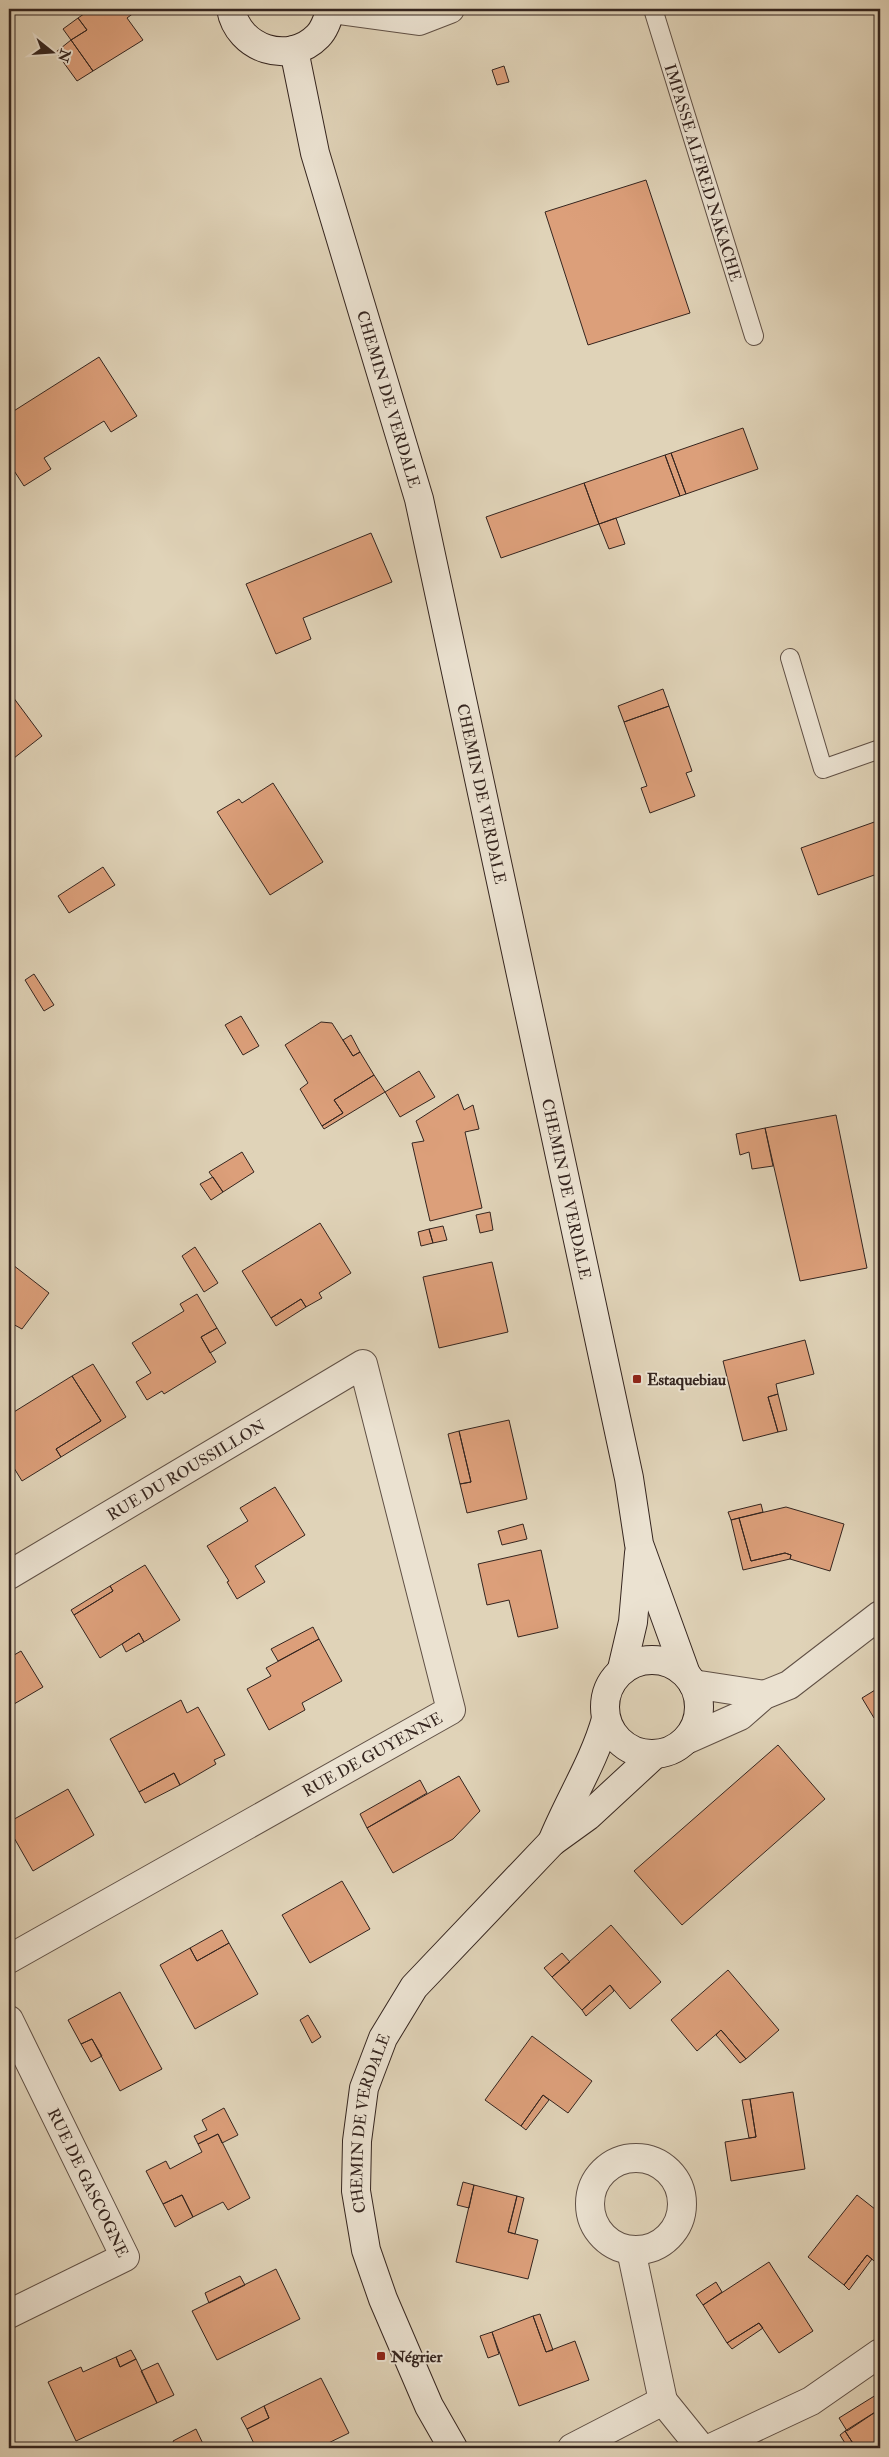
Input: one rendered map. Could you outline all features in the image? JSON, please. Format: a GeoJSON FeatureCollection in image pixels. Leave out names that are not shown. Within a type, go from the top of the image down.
{"type":"FeatureCollection","features":[{"type":"Feature","properties":{"kind":"street"},"geometry":{"type":"LineString","coordinates":[[231,9],[239,30],[250,41],[263,49],[278,52],[294,50],[307,44],[318,35],[331,9],[418,22],[450,9]]}},
{"type":"Feature","properties":{"kind":"street","name":"CHEMIN DE VERDALE"},"geometry":{"type":"LineString","coordinates":[[294,50],[315,152],[420,499],[628,1478],[639,1544],[689,1679],[698,1695],[699,1707],[693,1730],[686,1740],[671,1750],[654,1755],[588,1816],[552,1842],[414,1987],[383,2038],[364,2088],[357,2141],[356,2191],[366,2250],[383,2299],[429,2406],[452,2448]]}},
{"type":"Feature","properties":{"kind":"street","name":"RUE DU ROUSSILLON"},"geometry":{"type":"LineString","coordinates":[[9,1575],[363,1364]]}},
{"type":"Feature","properties":{"kind":"street","name":"RUE DE GUYENNE"},"geometry":{"type":"LineString","coordinates":[[9,1959],[451,1710],[363,1364]]}},
{"type":"Feature","properties":{"kind":"street","name":"CHEMIN DE VERDALE"},"geometry":{"type":"LineString","coordinates":[[552,1842],[568,1803],[598,1747],[606,1719],[605,1703],[609,1687],[622,1669],[632,1622],[639,1544]]}},
{"type":"Feature","properties":{"kind":"street"},"geometry":{"type":"LineString","coordinates":[[686,1740],[740,1716],[764,1695],[788,1685],[880,1615]]}},
{"type":"Feature","properties":{"kind":"street"},"geometry":{"type":"LineString","coordinates":[[622,1669],[632,1664],[655,1660],[671,1664],[689,1679],[764,1695]]}},
{"type":"Feature","properties":{"kind":"street"},"geometry":{"type":"LineString","coordinates":[[606,1719],[610,1729],[623,1745],[632,1751],[654,1755]]}},
{"type":"Feature","properties":{"kind":"street","name":"RUE DE GASCOGNE"},"geometry":{"type":"LineString","coordinates":[[9,2020],[125,2257],[9,2314]]}},
{"type":"Feature","properties":{"kind":"street"},"geometry":{"type":"LineString","coordinates":[[631,2250],[664,2401],[701,2448]]}},
{"type":"Feature","properties":{"kind":"street"},"geometry":{"type":"LineString","coordinates":[[711,2448],[811,2402],[880,2353]]}},
{"type":"Feature","properties":{"kind":"street"},"geometry":{"type":"LineString","coordinates":[[572,2448],[664,2401]]}},
{"type":"Feature","properties":{"kind":"lane","name":"IMPASSE ALFRED NAKACHE"},"geometry":{"type":"LineString","coordinates":[[653,9],[754,336]]}},
{"type":"Feature","properties":{"kind":"lane"},"geometry":{"type":"LineString","coordinates":[[790,658],[823,768],[880,749]]}},
{"type":"Feature","properties":{"kind":"building"},"geometry":{"type":"Polygon","coordinates":[[[91,9],[139,9],[127,18],[143,40],[93,71],[71,40],[87,30],[78,18],[91,9]]]}},
{"type":"Feature","properties":{"kind":"building"},"geometry":{"type":"Polygon","coordinates":[[[78,18],[87,30],[71,40],[63,29],[78,18]]]}},
{"type":"Feature","properties":{"kind":"building"},"geometry":{"type":"Polygon","coordinates":[[[71,40],[93,71],[77,81],[56,52],[71,40]]]}},
{"type":"Feature","properties":{"kind":"building"},"geometry":{"type":"Polygon","coordinates":[[[504,66],[509,82],[497,85],[492,70],[504,66]]]}},
{"type":"Feature","properties":{"kind":"building"},"geometry":{"type":"Polygon","coordinates":[[[646,180],[690,313],[588,345],[545,212],[646,180]]]}},
{"type":"Feature","properties":{"kind":"building"},"geometry":{"type":"Polygon","coordinates":[[[99,357],[137,416],[111,432],[104,421],[44,458],[51,469],[24,486],[9,463],[9,414],[99,357]]]}},
{"type":"Feature","properties":{"kind":"building"},"geometry":{"type":"Polygon","coordinates":[[[743,428],[758,469],[686,494],[671,453],[743,428]]]}},
{"type":"Feature","properties":{"kind":"building"},"geometry":{"type":"Polygon","coordinates":[[[671,453],[686,494],[680,496],[665,455],[671,453]]]}},
{"type":"Feature","properties":{"kind":"building"},"geometry":{"type":"Polygon","coordinates":[[[665,455],[680,496],[599,524],[584,483],[665,455]]]}},
{"type":"Feature","properties":{"kind":"building"},"geometry":{"type":"Polygon","coordinates":[[[584,483],[599,524],[501,558],[486,517],[584,483]]]}},
{"type":"Feature","properties":{"kind":"building"},"geometry":{"type":"Polygon","coordinates":[[[616,518],[625,544],[609,549],[599,524],[616,518]]]}},
{"type":"Feature","properties":{"kind":"building"},"geometry":{"type":"Polygon","coordinates":[[[371,533],[392,582],[303,618],[311,639],[276,654],[246,584],[371,533]]]}},
{"type":"Feature","properties":{"kind":"building"},"geometry":{"type":"Polygon","coordinates":[[[663,689],[669,706],[624,722],[618,706],[663,689]]]}},
{"type":"Feature","properties":{"kind":"building"},"geometry":{"type":"Polygon","coordinates":[[[9,694],[42,736],[9,762],[9,694]]]}},
{"type":"Feature","properties":{"kind":"building"},"geometry":{"type":"Polygon","coordinates":[[[669,706],[692,771],[686,773],[695,796],[650,813],[641,788],[647,786],[624,722],[669,706]]]}},
{"type":"Feature","properties":{"kind":"building"},"geometry":{"type":"Polygon","coordinates":[[[273,783],[323,862],[270,895],[217,812],[239,799],[242,803],[273,783]]]}},
{"type":"Feature","properties":{"kind":"building"},"geometry":{"type":"Polygon","coordinates":[[[880,820],[880,873],[818,895],[801,848],[880,820]]]}},
{"type":"Feature","properties":{"kind":"building"},"geometry":{"type":"Polygon","coordinates":[[[103,867],[115,885],[69,913],[58,896],[103,867]]]}},
{"type":"Feature","properties":{"kind":"building"},"geometry":{"type":"Polygon","coordinates":[[[34,974],[54,1005],[44,1011],[25,980],[34,974]]]}},
{"type":"Feature","properties":{"kind":"building"},"geometry":{"type":"Polygon","coordinates":[[[241,1016],[259,1046],[243,1055],[225,1025],[241,1016]]]}},
{"type":"Feature","properties":{"kind":"building"},"geometry":{"type":"Polygon","coordinates":[[[321,1022],[332,1023],[353,1056],[360,1052],[374,1075],[334,1100],[343,1113],[322,1126],[300,1089],[308,1083],[285,1045],[321,1022]]]}},
{"type":"Feature","properties":{"kind":"building"},"geometry":{"type":"Polygon","coordinates":[[[351,1035],[360,1052],[353,1056],[343,1040],[351,1035]]]}},
{"type":"Feature","properties":{"kind":"building"},"geometry":{"type":"Polygon","coordinates":[[[419,1071],[435,1097],[400,1117],[385,1092],[419,1071]]]}},
{"type":"Feature","properties":{"kind":"building"},"geometry":{"type":"Polygon","coordinates":[[[374,1075],[385,1092],[324,1129],[322,1126],[343,1113],[334,1100],[374,1075]]]}},
{"type":"Feature","properties":{"kind":"building"},"geometry":{"type":"Polygon","coordinates":[[[458,1094],[464,1110],[473,1105],[479,1129],[465,1132],[482,1208],[430,1221],[412,1143],[424,1141],[416,1121],[458,1094]]]}},
{"type":"Feature","properties":{"kind":"building"},"geometry":{"type":"Polygon","coordinates":[[[836,1115],[867,1268],[800,1281],[765,1128],[836,1115]]]}},
{"type":"Feature","properties":{"kind":"building"},"geometry":{"type":"Polygon","coordinates":[[[765,1128],[773,1166],[752,1169],[749,1152],[740,1155],[736,1134],[765,1128]]]}},
{"type":"Feature","properties":{"kind":"building"},"geometry":{"type":"Polygon","coordinates":[[[242,1152],[254,1172],[223,1192],[209,1172],[242,1152]]]}},
{"type":"Feature","properties":{"kind":"building"},"geometry":{"type":"Polygon","coordinates":[[[213,1177],[223,1192],[211,1200],[200,1184],[213,1177]]]}},
{"type":"Feature","properties":{"kind":"building"},"geometry":{"type":"Polygon","coordinates":[[[490,1212],[493,1230],[480,1233],[476,1215],[490,1212]]]}},
{"type":"Feature","properties":{"kind":"building"},"geometry":{"type":"Polygon","coordinates":[[[320,1223],[351,1273],[319,1293],[322,1298],[306,1307],[301,1299],[271,1318],[242,1271],[320,1223]]]}},
{"type":"Feature","properties":{"kind":"building"},"geometry":{"type":"Polygon","coordinates":[[[443,1226],[447,1240],[433,1243],[429,1229],[443,1226]]]}},
{"type":"Feature","properties":{"kind":"building"},"geometry":{"type":"Polygon","coordinates":[[[429,1229],[433,1243],[421,1246],[418,1232],[429,1229]]]}},
{"type":"Feature","properties":{"kind":"building"},"geometry":{"type":"Polygon","coordinates":[[[195,1247],[218,1283],[204,1292],[182,1256],[195,1247]]]}},
{"type":"Feature","properties":{"kind":"building"},"geometry":{"type":"Polygon","coordinates":[[[492,1262],[508,1332],[439,1348],[423,1277],[492,1262]]]}},
{"type":"Feature","properties":{"kind":"building"},"geometry":{"type":"Polygon","coordinates":[[[13,1265],[49,1293],[22,1329],[9,1322],[9,1266],[13,1265]]]}},
{"type":"Feature","properties":{"kind":"building"},"geometry":{"type":"Polygon","coordinates":[[[197,1294],[217,1328],[201,1337],[216,1362],[164,1394],[162,1391],[147,1400],[136,1382],[151,1373],[132,1343],[184,1311],[180,1304],[197,1294]]]}},
{"type":"Feature","properties":{"kind":"building"},"geometry":{"type":"Polygon","coordinates":[[[301,1299],[306,1307],[276,1326],[271,1318],[301,1299]]]}},
{"type":"Feature","properties":{"kind":"building"},"geometry":{"type":"Polygon","coordinates":[[[217,1328],[226,1343],[210,1353],[201,1337],[217,1328]]]}},
{"type":"Feature","properties":{"kind":"building"},"geometry":{"type":"Polygon","coordinates":[[[805,1340],[814,1374],[776,1384],[778,1394],[768,1397],[778,1432],[743,1441],[723,1361],[805,1340]]]}},
{"type":"Feature","properties":{"kind":"building"},"geometry":{"type":"Polygon","coordinates":[[[93,1364],[126,1417],[61,1457],[56,1449],[101,1421],[72,1376],[93,1364]]]}},
{"type":"Feature","properties":{"kind":"building"},"geometry":{"type":"Polygon","coordinates":[[[72,1376],[101,1421],[56,1449],[61,1457],[22,1481],[9,1460],[9,1415],[72,1376]]]}},
{"type":"Feature","properties":{"kind":"building"},"geometry":{"type":"Polygon","coordinates":[[[778,1394],[787,1430],[778,1432],[768,1397],[778,1394]]]}},
{"type":"Feature","properties":{"kind":"building"},"geometry":{"type":"Polygon","coordinates":[[[509,1420],[527,1499],[467,1513],[460,1484],[471,1482],[459,1431],[509,1420]]]}},
{"type":"Feature","properties":{"kind":"building"},"geometry":{"type":"Polygon","coordinates":[[[459,1431],[471,1482],[460,1484],[448,1434],[459,1431]]]}},
{"type":"Feature","properties":{"kind":"building"},"geometry":{"type":"Polygon","coordinates":[[[275,1487],[305,1535],[255,1566],[265,1582],[237,1599],[227,1582],[229,1581],[207,1546],[248,1521],[240,1508],[275,1487]]]}},
{"type":"Feature","properties":{"kind":"building"},"geometry":{"type":"Polygon","coordinates":[[[761,1504],[763,1512],[731,1520],[728,1512],[761,1504]]]}},
{"type":"Feature","properties":{"kind":"building"},"geometry":{"type":"Polygon","coordinates":[[[786,1507],[844,1524],[830,1571],[790,1559],[791,1555],[785,1553],[751,1561],[739,1518],[786,1507]]]}},
{"type":"Feature","properties":{"kind":"building"},"geometry":{"type":"Polygon","coordinates":[[[739,1518],[751,1561],[785,1553],[791,1555],[790,1559],[743,1570],[731,1520],[739,1518]]]}},
{"type":"Feature","properties":{"kind":"building"},"geometry":{"type":"Polygon","coordinates":[[[523,1524],[527,1539],[502,1545],[498,1531],[523,1524]]]}},
{"type":"Feature","properties":{"kind":"building"},"geometry":{"type":"Polygon","coordinates":[[[541,1550],[558,1628],[518,1637],[509,1600],[487,1605],[478,1564],[541,1550]]]}},
{"type":"Feature","properties":{"kind":"building"},"geometry":{"type":"Polygon","coordinates":[[[145,1565],[180,1620],[144,1642],[139,1633],[100,1658],[74,1615],[113,1591],[110,1586],[145,1565]]]}},
{"type":"Feature","properties":{"kind":"building"},"geometry":{"type":"Polygon","coordinates":[[[110,1586],[113,1591],[74,1615],[71,1610],[110,1586]]]}},
{"type":"Feature","properties":{"kind":"building"},"geometry":{"type":"Polygon","coordinates":[[[313,1627],[319,1639],[278,1661],[271,1649],[313,1627]]]}},
{"type":"Feature","properties":{"kind":"building"},"geometry":{"type":"Polygon","coordinates":[[[139,1633],[144,1642],[126,1652],[122,1644],[139,1633]]]}},
{"type":"Feature","properties":{"kind":"building"},"geometry":{"type":"Polygon","coordinates":[[[319,1639],[342,1681],[302,1703],[305,1710],[269,1730],[247,1689],[271,1676],[266,1668],[319,1639]]]}},
{"type":"Feature","properties":{"kind":"building"},"geometry":{"type":"Polygon","coordinates":[[[21,1651],[43,1687],[9,1707],[9,1658],[21,1651]]]}},
{"type":"Feature","properties":{"kind":"building"},"geometry":{"type":"Polygon","coordinates":[[[880,1687],[880,1715],[874,1718],[862,1698],[880,1687]]]}},
{"type":"Feature","properties":{"kind":"building"},"geometry":{"type":"Polygon","coordinates":[[[181,1700],[187,1713],[198,1707],[225,1755],[214,1760],[216,1764],[180,1785],[174,1773],[139,1792],[110,1739],[181,1700]]]}},
{"type":"Feature","properties":{"kind":"building"},"geometry":{"type":"Polygon","coordinates":[[[778,1745],[825,1799],[682,1925],[634,1871],[778,1745]]]}},
{"type":"Feature","properties":{"kind":"building"},"geometry":{"type":"Polygon","coordinates":[[[174,1773],[180,1785],[145,1803],[139,1792],[174,1773]]]}},
{"type":"Feature","properties":{"kind":"building"},"geometry":{"type":"Polygon","coordinates":[[[459,1776],[480,1811],[453,1839],[393,1873],[367,1828],[459,1776]]]}},
{"type":"Feature","properties":{"kind":"building"},"geometry":{"type":"Polygon","coordinates":[[[420,1780],[427,1793],[367,1828],[360,1814],[420,1780]]]}},
{"type":"Feature","properties":{"kind":"building"},"geometry":{"type":"Polygon","coordinates":[[[68,1789],[94,1835],[33,1871],[9,1829],[9,1822],[68,1789]]]}},
{"type":"Feature","properties":{"kind":"building"},"geometry":{"type":"Polygon","coordinates":[[[342,1881],[370,1929],[310,1963],[282,1915],[342,1881]]]}},
{"type":"Feature","properties":{"kind":"building"},"geometry":{"type":"Polygon","coordinates":[[[611,1925],[661,1982],[630,2009],[610,1985],[582,2010],[552,1977],[611,1925]]]}},
{"type":"Feature","properties":{"kind":"building"},"geometry":{"type":"Polygon","coordinates":[[[222,1930],[229,1943],[197,1961],[190,1948],[222,1930]]]}},
{"type":"Feature","properties":{"kind":"building"},"geometry":{"type":"Polygon","coordinates":[[[229,1943],[258,1994],[195,2029],[160,1965],[190,1948],[197,1961],[229,1943]]]}},
{"type":"Feature","properties":{"kind":"building"},"geometry":{"type":"Polygon","coordinates":[[[562,1953],[570,1962],[552,1977],[544,1968],[562,1953]]]}},
{"type":"Feature","properties":{"kind":"building"},"geometry":{"type":"Polygon","coordinates":[[[728,1970],[779,2030],[746,2059],[721,2030],[697,2051],[671,2020],[728,1970]]]}},
{"type":"Feature","properties":{"kind":"building"},"geometry":{"type":"Polygon","coordinates":[[[610,1985],[614,1991],[586,2016],[582,2010],[610,1985]]]}},
{"type":"Feature","properties":{"kind":"building"},"geometry":{"type":"Polygon","coordinates":[[[120,1992],[162,2069],[120,2091],[92,2039],[81,2044],[68,2020],[120,1992]]]}},
{"type":"Feature","properties":{"kind":"building"},"geometry":{"type":"Polygon","coordinates":[[[308,2015],[321,2037],[312,2043],[300,2020],[308,2015]]]}},
{"type":"Feature","properties":{"kind":"building"},"geometry":{"type":"Polygon","coordinates":[[[721,2030],[746,2059],[740,2063],[716,2035],[721,2030]]]}},
{"type":"Feature","properties":{"kind":"building"},"geometry":{"type":"Polygon","coordinates":[[[532,2036],[592,2081],[568,2113],[543,2095],[521,2126],[485,2100],[532,2036]]]}},
{"type":"Feature","properties":{"kind":"building"},"geometry":{"type":"Polygon","coordinates":[[[92,2039],[102,2056],[91,2062],[81,2044],[92,2039]]]}},
{"type":"Feature","properties":{"kind":"building"},"geometry":{"type":"Polygon","coordinates":[[[793,2092],[805,2169],[731,2181],[725,2142],[756,2137],[750,2099],[793,2092]]]}},
{"type":"Feature","properties":{"kind":"building"},"geometry":{"type":"Polygon","coordinates":[[[543,2095],[549,2100],[526,2130],[521,2126],[543,2095]]]}},
{"type":"Feature","properties":{"kind":"building"},"geometry":{"type":"Polygon","coordinates":[[[750,2099],[756,2137],[749,2138],[742,2100],[750,2099]]]}},
{"type":"Feature","properties":{"kind":"building"},"geometry":{"type":"Polygon","coordinates":[[[224,2108],[238,2135],[222,2143],[218,2134],[198,2144],[194,2136],[207,2130],[202,2120],[224,2108]]]}},
{"type":"Feature","properties":{"kind":"building"},"geometry":{"type":"Polygon","coordinates":[[[218,2134],[250,2198],[228,2210],[223,2202],[193,2217],[182,2195],[163,2204],[146,2171],[166,2161],[170,2169],[202,2152],[198,2144],[218,2134]]]}},
{"type":"Feature","properties":{"kind":"building"},"geometry":{"type":"Polygon","coordinates":[[[880,2177],[880,2190],[875,2186],[880,2177]]]}},
{"type":"Feature","properties":{"kind":"building"},"geometry":{"type":"Polygon","coordinates":[[[463,2182],[474,2185],[469,2208],[457,2205],[463,2182]]]}},
{"type":"Feature","properties":{"kind":"building"},"geometry":{"type":"Polygon","coordinates":[[[474,2185],[517,2196],[508,2232],[538,2240],[528,2279],[456,2262],[474,2185]]]}},
{"type":"Feature","properties":{"kind":"building"},"geometry":{"type":"Polygon","coordinates":[[[182,2195],[193,2217],[175,2227],[163,2204],[182,2195]]]}},
{"type":"Feature","properties":{"kind":"building"},"geometry":{"type":"Polygon","coordinates":[[[857,2195],[880,2213],[880,2266],[867,2255],[844,2285],[808,2257],[857,2195]]]}},
{"type":"Feature","properties":{"kind":"building"},"geometry":{"type":"Polygon","coordinates":[[[517,2196],[524,2198],[515,2234],[508,2232],[517,2196]]]}},
{"type":"Feature","properties":{"kind":"building"},"geometry":{"type":"Polygon","coordinates":[[[867,2255],[872,2259],[849,2290],[844,2285],[867,2255]]]}},
{"type":"Feature","properties":{"kind":"building"},"geometry":{"type":"Polygon","coordinates":[[[769,2262],[813,2331],[779,2353],[759,2323],[727,2343],[703,2305],[769,2262]]]}},
{"type":"Feature","properties":{"kind":"building"},"geometry":{"type":"Polygon","coordinates":[[[276,2269],[300,2319],[217,2360],[192,2311],[276,2269]]]}},
{"type":"Feature","properties":{"kind":"building"},"geometry":{"type":"Polygon","coordinates":[[[240,2276],[245,2285],[209,2303],[205,2293],[240,2276]]]}},
{"type":"Feature","properties":{"kind":"building"},"geometry":{"type":"Polygon","coordinates":[[[716,2282],[722,2292],[703,2305],[696,2295],[716,2282]]]}},
{"type":"Feature","properties":{"kind":"building"},"geometry":{"type":"Polygon","coordinates":[[[540,2314],[553,2350],[546,2352],[533,2316],[540,2314]]]}},
{"type":"Feature","properties":{"kind":"building"},"geometry":{"type":"Polygon","coordinates":[[[533,2316],[546,2352],[575,2341],[589,2380],[519,2406],[492,2332],[533,2316]]]}},
{"type":"Feature","properties":{"kind":"building"},"geometry":{"type":"Polygon","coordinates":[[[759,2323],[763,2328],[732,2349],[727,2343],[759,2323]]]}},
{"type":"Feature","properties":{"kind":"building"},"geometry":{"type":"Polygon","coordinates":[[[492,2332],[499,2354],[488,2358],[480,2336],[492,2332]]]}},
{"type":"Feature","properties":{"kind":"building"},"geometry":{"type":"Polygon","coordinates":[[[131,2350],[136,2359],[120,2367],[116,2357],[131,2350]]]}},
{"type":"Feature","properties":{"kind":"building"},"geometry":{"type":"Polygon","coordinates":[[[116,2357],[120,2367],[136,2359],[157,2403],[76,2441],[48,2382],[81,2367],[83,2372],[116,2357]]]}},
{"type":"Feature","properties":{"kind":"building"},"geometry":{"type":"Polygon","coordinates":[[[158,2363],[174,2395],[157,2403],[141,2371],[158,2363]]]}},
{"type":"Feature","properties":{"kind":"building"},"geometry":{"type":"Polygon","coordinates":[[[321,2378],[349,2433],[318,2448],[256,2448],[247,2429],[269,2418],[264,2406],[321,2378]]]}},
{"type":"Feature","properties":{"kind":"building"},"geometry":{"type":"Polygon","coordinates":[[[876,2395],[880,2402],[880,2409],[847,2431],[839,2418],[876,2395]]]}},
{"type":"Feature","properties":{"kind":"building"},"geometry":{"type":"Polygon","coordinates":[[[264,2406],[269,2418],[247,2429],[241,2418],[264,2406]]]}},
{"type":"Feature","properties":{"kind":"building"},"geometry":{"type":"Polygon","coordinates":[[[880,2409],[880,2448],[856,2448],[845,2431],[880,2409]]]}},
{"type":"Feature","properties":{"kind":"building"},"geometry":{"type":"Polygon","coordinates":[[[196,2429],[205,2448],[176,2448],[173,2441],[196,2429]]]}},
{"type":"Feature","properties":{"kind":"building"},"geometry":{"type":"Polygon","coordinates":[[[845,2431],[856,2448],[848,2448],[840,2435],[845,2431]]]}},
{"type":"Feature","properties":{"kind":"place","name":"Estaquebiau"},"geometry":{"type":"Point","coordinates":[637,1379]}},
{"type":"Feature","properties":{"kind":"place","name":"Négrier"},"geometry":{"type":"Point","coordinates":[381,2356]}}]}
